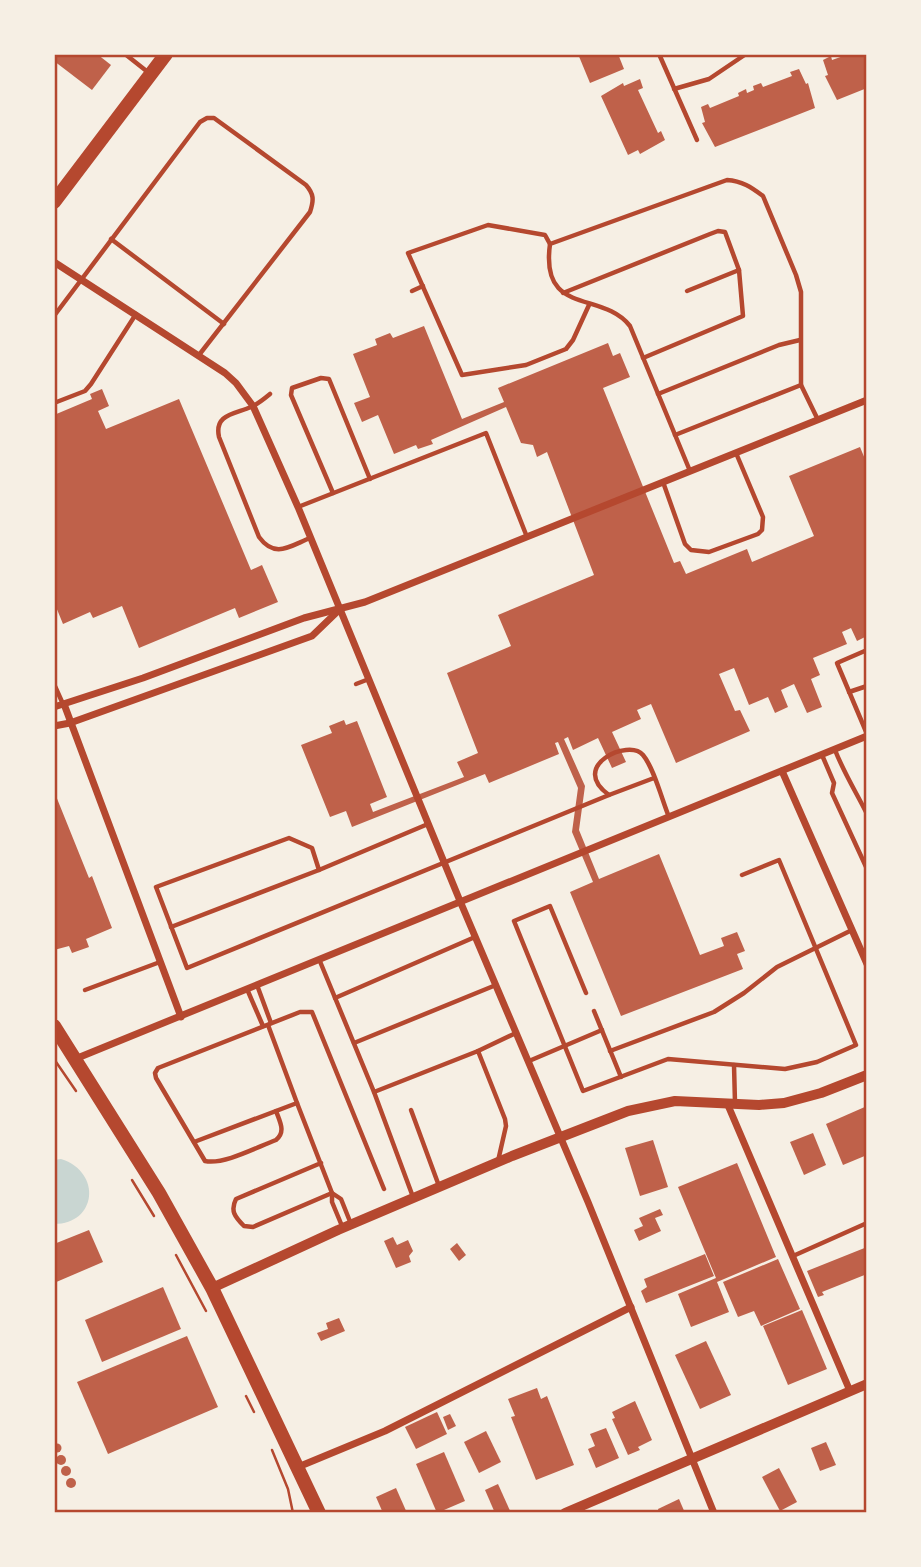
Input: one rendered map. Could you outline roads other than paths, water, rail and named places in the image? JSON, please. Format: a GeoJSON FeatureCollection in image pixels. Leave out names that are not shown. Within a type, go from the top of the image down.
{"type":"FeatureCollection","features":[{"type":"Feature","properties":{"kind":"main road"},"geometry":{"type":"LineString","coordinates":[[54,202],[166,54]]}},
{"type":"Feature","properties":{"kind":"main road"},"geometry":{"type":"LineString","coordinates":[[54,1026],[159,1194],[212,1288],[298,1467],[313,1506],[319,1513]]}},
{"type":"Feature","properties":{"kind":"street"},"geometry":{"type":"LineString","coordinates":[[54,262],[200,355],[236,383],[253,406],[311,538],[714,1513]]}},
{"type":"Feature","properties":{"kind":"street"},"geometry":{"type":"LineString","coordinates":[[54,707],[143,678],[304,618],[365,601],[867,400]]}},
{"type":"Feature","properties":{"kind":"street"},"geometry":{"type":"LineString","coordinates":[[54,726],[70,723],[312,636],[340,609]]}},
{"type":"Feature","properties":{"kind":"street"},"geometry":{"type":"LineString","coordinates":[[64,704],[181,1017]]}},
{"type":"Feature","properties":{"kind":"street"},"geometry":{"type":"LineString","coordinates":[[75,1059],[867,735]]}},
{"type":"Feature","properties":{"kind":"street"},"geometry":{"type":"LineString","coordinates":[[782,771],[867,964]]}},
{"type":"Feature","properties":{"kind":"street"},"geometry":{"type":"LineString","coordinates":[[212,1288],[498,1162],[628,1111],[663,1102],[772,1105],[796,1101],[867,1075]]}},
{"type":"Feature","properties":{"kind":"street"},"geometry":{"type":"LineString","coordinates":[[731,1103],[850,1391]]}},
{"type":"Feature","properties":{"kind":"street"},"geometry":{"type":"LineString","coordinates":[[298,1467],[385,1431],[631,1307]]}},
{"type":"Feature","properties":{"kind":"street"},"geometry":{"type":"LineString","coordinates":[[565,1513],[867,1384]]}},
{"type":"Feature","properties":{"kind":"lane"},"geometry":{"type":"LineString","coordinates":[[125,54],[150,74]]}},
{"type":"Feature","properties":{"kind":"lane"},"geometry":{"type":"LineString","coordinates":[[659,54],[697,140]]}},
{"type":"Feature","properties":{"kind":"lane"},"geometry":{"type":"LineString","coordinates":[[674,89],[709,79],[746,54]]}},
{"type":"Feature","properties":{"kind":"lane"},"geometry":{"type":"LineString","coordinates":[[54,316],[200,122],[214,118],[306,184],[312,192],[314,202],[310,212],[200,355]]}},
{"type":"Feature","properties":{"kind":"lane"},"geometry":{"type":"LineString","coordinates":[[550,244],[727,180],[738,181],[753,188],[762,196],[801,292],[801,385],[818,420]]}},
{"type":"Feature","properties":{"kind":"lane"},"geometry":{"type":"LineString","coordinates":[[589,305],[566,349],[526,365],[462,375],[408,253],[488,225],[545,235],[550,244],[548,261],[553,278],[563,293],[569,298],[616,313],[630,326],[690,471]]}},
{"type":"Feature","properties":{"kind":"lane"},"geometry":{"type":"LineString","coordinates":[[563,293],[718,231],[725,232],[739,270],[743,316],[643,358]]}},
{"type":"Feature","properties":{"kind":"lane"},"geometry":{"type":"LineString","coordinates":[[111,239],[223,324]]}},
{"type":"Feature","properties":{"kind":"lane"},"geometry":{"type":"LineString","coordinates":[[687,291],[739,270]]}},
{"type":"Feature","properties":{"kind":"lane"},"geometry":{"type":"LineString","coordinates":[[412,291],[423,286]]}},
{"type":"Feature","properties":{"kind":"lane"},"geometry":{"type":"LineString","coordinates":[[54,403],[85,391],[136,314]]}},
{"type":"Feature","properties":{"kind":"lane"},"geometry":{"type":"LineString","coordinates":[[658,394],[779,345],[800,340]]}},
{"type":"Feature","properties":{"kind":"lane"},"geometry":{"type":"LineString","coordinates":[[333,493],[291,395],[292,388],[321,378],[329,379],[370,479]]}},
{"type":"Feature","properties":{"kind":"lane"},"geometry":{"type":"LineString","coordinates":[[675,435],[801,385]]}},
{"type":"Feature","properties":{"kind":"lane"},"geometry":{"type":"LineString","coordinates":[[270,394],[253,406],[226,415],[217,429],[259,537],[265,546],[281,550],[311,538]]}},
{"type":"Feature","properties":{"kind":"lane"},"geometry":{"type":"LineString","coordinates":[[298,507],[486,433],[527,537]]}},
{"type":"Feature","properties":{"kind":"lane"},"geometry":{"type":"LineString","coordinates":[[663,482],[685,544],[691,550],[709,552],[758,534],[762,530],[763,517],[736,453]]}},
{"type":"Feature","properties":{"kind":"lane"},"geometry":{"type":"LineString","coordinates":[[867,650],[837,663],[867,735]]}},
{"type":"Feature","properties":{"kind":"lane"},"geometry":{"type":"LineString","coordinates":[[356,684],[369,679]]}},
{"type":"Feature","properties":{"kind":"lane"},"geometry":{"type":"LineString","coordinates":[[54,684],[64,704]]}},
{"type":"Feature","properties":{"kind":"lane"},"geometry":{"type":"LineString","coordinates":[[849,692],[867,686]]}},
{"type":"Feature","properties":{"kind":"lane"},"geometry":{"type":"LineString","coordinates":[[609,795],[596,777],[596,766],[601,760],[631,748],[645,757],[669,817]]}},
{"type":"Feature","properties":{"kind":"lane"},"geometry":{"type":"LineString","coordinates":[[835,749],[845,775],[867,814]]}},
{"type":"Feature","properties":{"kind":"lane"},"geometry":{"type":"LineString","coordinates":[[822,754],[834,783],[832,793],[867,869]]}},
{"type":"Feature","properties":{"kind":"lane"},"geometry":{"type":"LineString","coordinates":[[319,870],[312,848],[289,838],[156,887],[187,968],[654,778]]}},
{"type":"Feature","properties":{"kind":"lane"},"geometry":{"type":"LineString","coordinates":[[171,927],[319,870],[428,824]]}},
{"type":"Feature","properties":{"kind":"lane"},"geometry":{"type":"LineString","coordinates":[[586,993],[550,906],[514,921],[583,1091],[668,1059],[785,1069],[817,1062],[856,1045],[779,860],[742,875]]}},
{"type":"Feature","properties":{"kind":"lane"},"geometry":{"type":"LineString","coordinates":[[611,1051],[713,1012],[744,993],[777,967],[852,930]]}},
{"type":"Feature","properties":{"kind":"lane"},"geometry":{"type":"LineString","coordinates":[[335,998],[475,937]]}},
{"type":"Feature","properties":{"kind":"lane"},"geometry":{"type":"LineString","coordinates":[[319,959],[414,1198]]}},
{"type":"Feature","properties":{"kind":"lane"},"geometry":{"type":"LineString","coordinates":[[85,990],[161,962]]}},
{"type":"Feature","properties":{"kind":"lane"},"geometry":{"type":"LineString","coordinates":[[257,985],[267,1025],[321,1163],[332,1193],[332,1202],[347,1227]]}},
{"type":"Feature","properties":{"kind":"lane"},"geometry":{"type":"LineString","coordinates":[[354,1043],[496,985]]}},
{"type":"Feature","properties":{"kind":"lane"},"geometry":{"type":"LineString","coordinates":[[247,989],[267,1025]]}},
{"type":"Feature","properties":{"kind":"lane"},"geometry":{"type":"LineString","coordinates":[[594,1011],[621,1077]]}},
{"type":"Feature","properties":{"kind":"lane"},"geometry":{"type":"LineString","coordinates":[[276,1111],[282,1130],[281,1136],[276,1140],[222,1161],[205,1161],[155,1073],[158,1068],[300,1012],[312,1012],[384,1189]]}},
{"type":"Feature","properties":{"kind":"lane"},"geometry":{"type":"LineString","coordinates":[[528,1062],[601,1030]]}},
{"type":"Feature","properties":{"kind":"lane"},"geometry":{"type":"LineString","coordinates":[[374,1092],[516,1033]]}},
{"type":"Feature","properties":{"kind":"lane"},"geometry":{"type":"LineString","coordinates":[[478,1051],[506,1126],[498,1162]]}},
{"type":"Feature","properties":{"kind":"lane"},"geometry":{"type":"LineString","coordinates":[[731,1103],[734,1066]]}},
{"type":"Feature","properties":{"kind":"lane"},"geometry":{"type":"LineString","coordinates":[[194,1142],[297,1103]]}},
{"type":"Feature","properties":{"kind":"lane"},"geometry":{"type":"LineString","coordinates":[[411,1110],[440,1187]]}},
{"type":"Feature","properties":{"kind":"lane"},"geometry":{"type":"LineString","coordinates":[[321,1163],[236,1199],[233,1213],[244,1226],[253,1227],[332,1193]]}},
{"type":"Feature","properties":{"kind":"lane"},"geometry":{"type":"LineString","coordinates":[[332,1193],[341,1199],[347,1227]]}},
{"type":"Feature","properties":{"kind":"lane"},"geometry":{"type":"LineString","coordinates":[[793,1256],[867,1223]]}}]}
